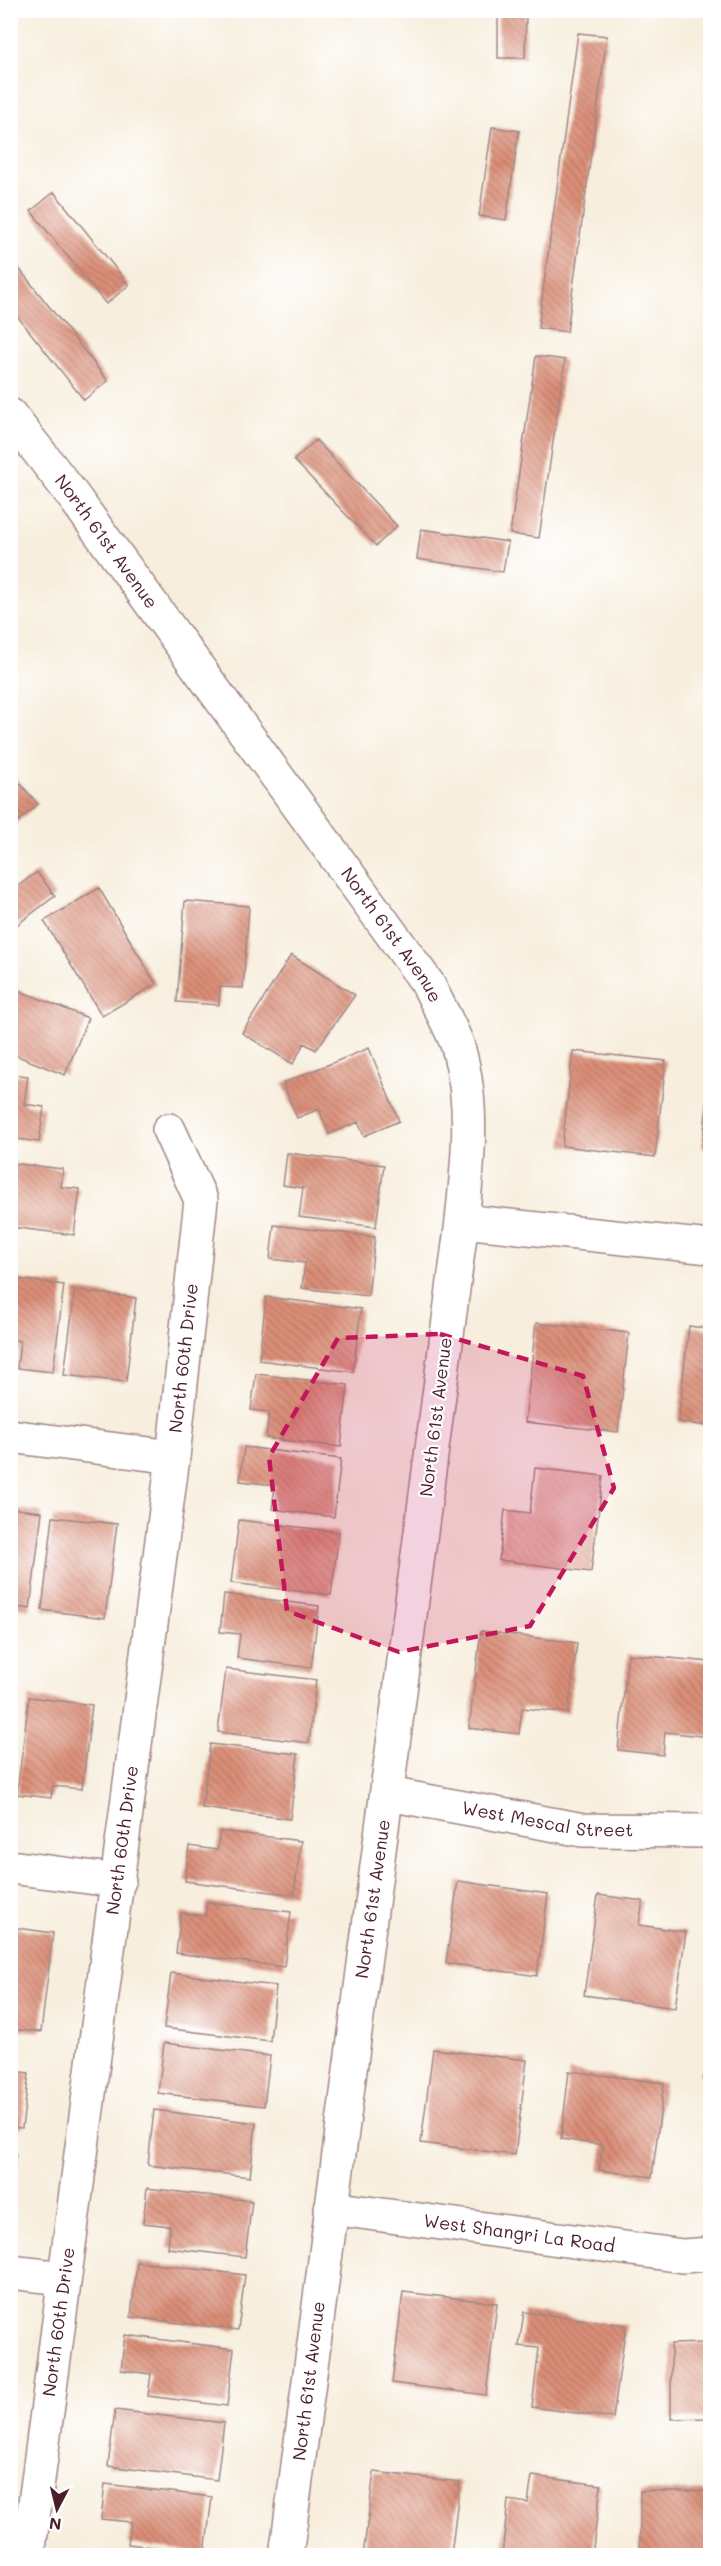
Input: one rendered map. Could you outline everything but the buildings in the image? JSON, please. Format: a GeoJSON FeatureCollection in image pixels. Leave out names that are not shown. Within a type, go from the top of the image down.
{"type":"FeatureCollection","features":[{"type":"Feature","properties":{"kind":"street","name":"North 61st Avenue"},"geometry":{"type":"LineString","coordinates":[[10,415],[68,489],[428,984],[458,1046],[468,1099],[469,1145],[462,1221],[286,2556]]}},
{"type":"Feature","properties":{"kind":"street","name":"North 60th Drive"},"geometry":{"type":"LineString","coordinates":[[28,2556],[119,1881],[173,1457],[201,1200],[169,1130]]}},
{"type":"Feature","properties":{"kind":"street"},"geometry":{"type":"LineString","coordinates":[[462,1221],[711,1247]]}},
{"type":"Feature","properties":{"kind":"street"},"geometry":{"type":"LineString","coordinates":[[10,1436],[173,1457]]}},
{"type":"Feature","properties":{"kind":"street","name":"West Mescal Street"},"geometry":{"type":"LineString","coordinates":[[388,1794],[583,1830],[711,1831]]}},
{"type":"Feature","properties":{"kind":"street"},"geometry":{"type":"LineString","coordinates":[[10,1867],[119,1881]]}},
{"type":"Feature","properties":{"kind":"street","name":"West Shangri La Road"},"geometry":{"type":"LineString","coordinates":[[331,2208],[683,2256],[711,2254]]}},
{"type":"Feature","properties":{"kind":"street"},"geometry":{"type":"LineString","coordinates":[[10,2272],[64,2278]]}},
{"type":"Feature","properties":{"kind":"highlighted area"},"geometry":{"type":"Polygon","coordinates":[[[440,1334],[583,1376],[614,1488],[530,1626],[399,1652],[287,1611],[269,1457],[338,1338],[440,1334]]]}}]}
